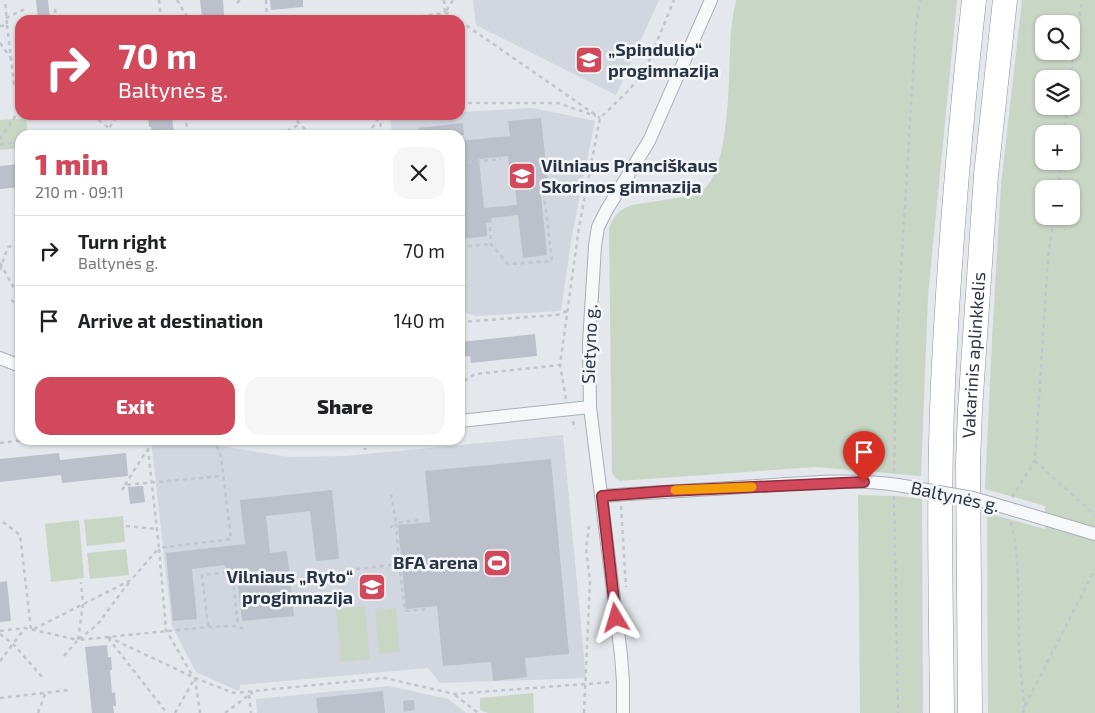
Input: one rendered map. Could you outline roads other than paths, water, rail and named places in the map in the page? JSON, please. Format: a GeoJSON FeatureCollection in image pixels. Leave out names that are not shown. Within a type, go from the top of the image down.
{"type":"FeatureCollection","features":[{"type":"Feature","properties":{"kind":"highway","name":"Vakarinis aplinkkelis"},"geometry":{"type":"LineString","coordinates":[[942,713],[941,530],[943,385],[960,127],[974,0]]}},
{"type":"Feature","properties":{"kind":"highway","name":"Vakarinis aplinkkelis"},"geometry":{"type":"LineString","coordinates":[[970,713],[968,463],[970,410],[986,176],[1005,0]]}},
{"type":"Feature","properties":{"kind":"street","name":"Sietyno g."},"geometry":{"type":"LineString","coordinates":[[623,713],[623,682],[590,407],[591,311],[595,246],[598,227],[649,141],[711,0]]}},
{"type":"Feature","properties":{"kind":"street"},"geometry":{"type":"LineString","coordinates":[[0,358],[15,364]]}},
{"type":"Feature","properties":{"kind":"street"},"geometry":{"type":"LineString","coordinates":[[465,420],[590,407]]}},
{"type":"Feature","properties":{"kind":"street","name":"Baltynės g."},"geometry":{"type":"LineString","coordinates":[[602,496],[816,483],[896,484],[973,498],[1095,534]]}},
{"type":"Feature","properties":{"kind":"place","name":"„Spindulio“ progimnazija"},"geometry":{"type":"Point","coordinates":[589,60]}},
{"type":"Feature","properties":{"kind":"place","name":"Vilniaus Pranciškaus Skorinos gimnazija"},"geometry":{"type":"Point","coordinates":[522,176]}},
{"type":"Feature","properties":{"kind":"place","name":"BFA arena"},"geometry":{"type":"Point","coordinates":[497,563]}},
{"type":"Feature","properties":{"kind":"place","name":"Vilniaus „Ryto“ progimnazija"},"geometry":{"type":"Point","coordinates":[372,587]}}]}
